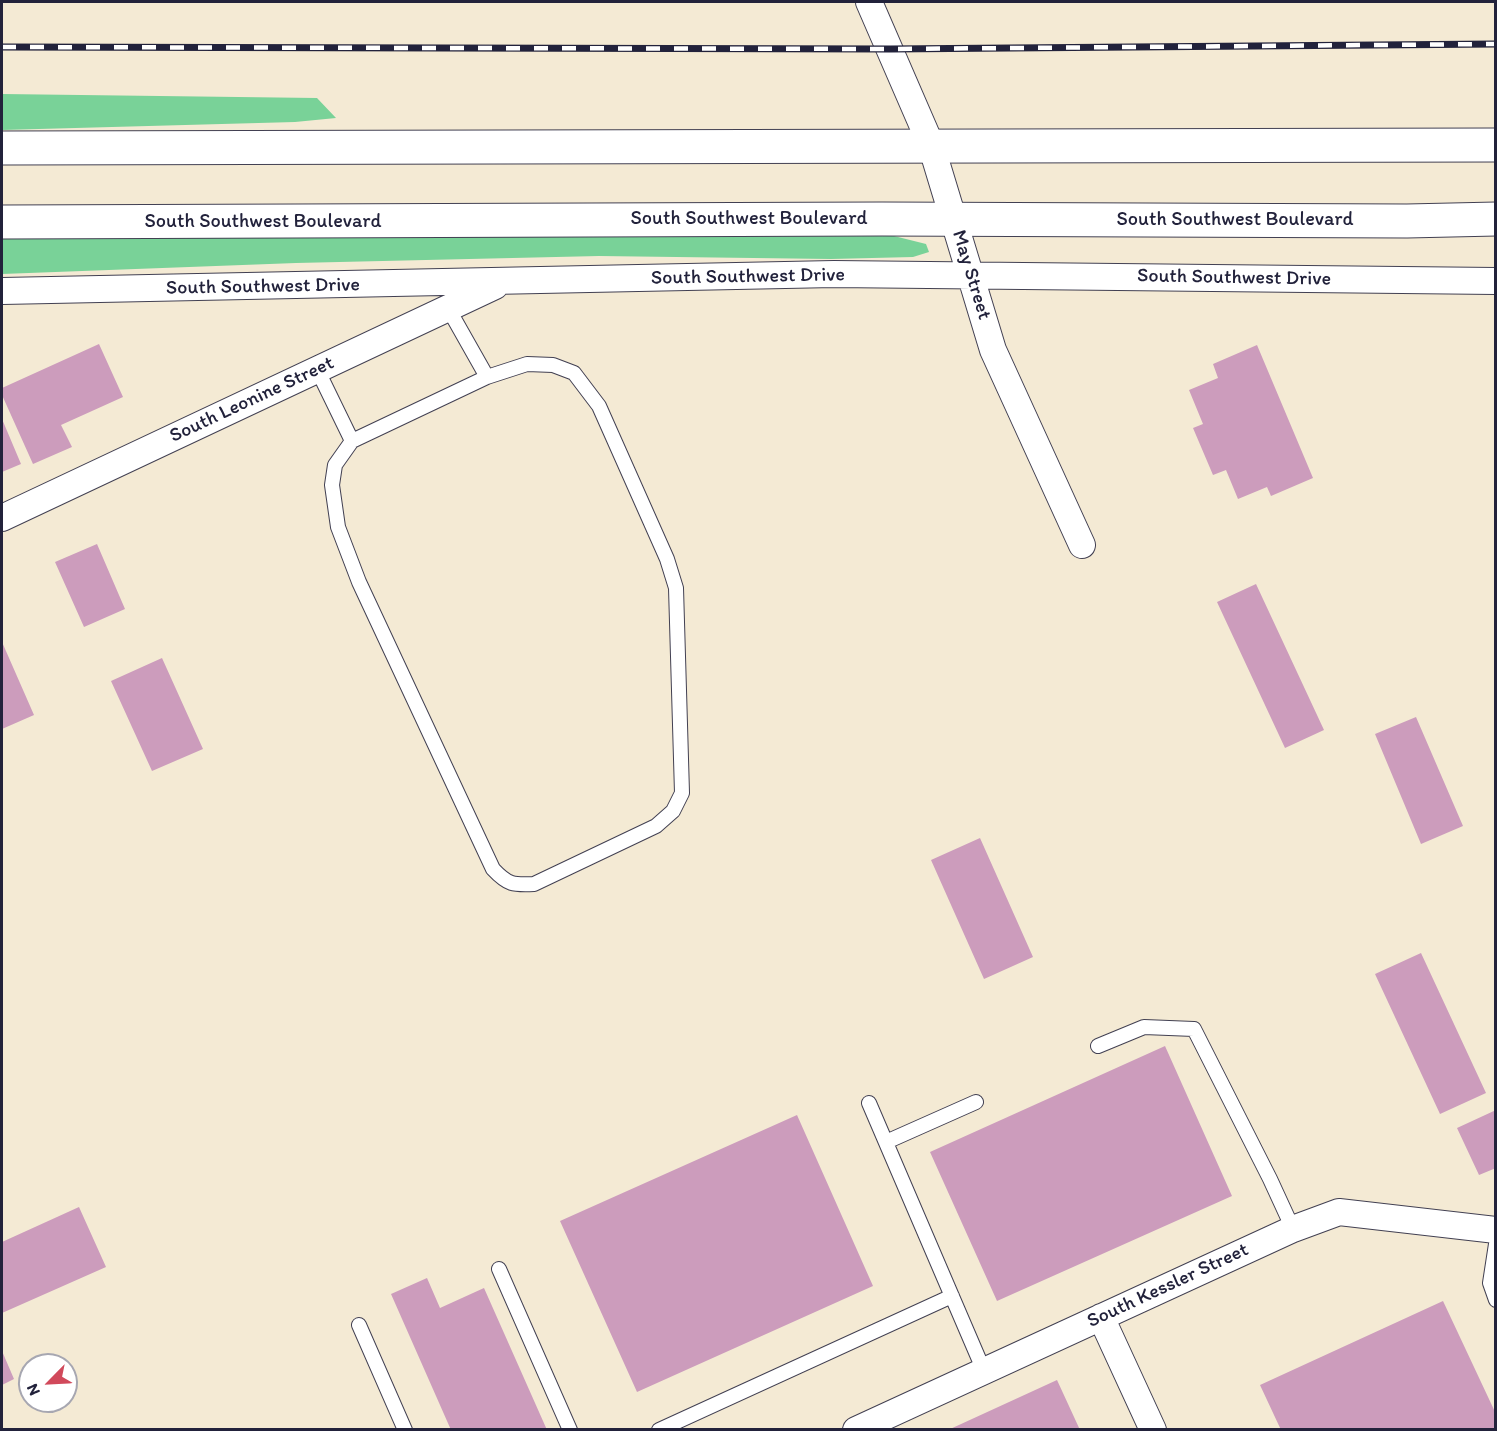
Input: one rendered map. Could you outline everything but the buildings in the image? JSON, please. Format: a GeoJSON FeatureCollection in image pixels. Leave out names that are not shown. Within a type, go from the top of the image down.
{"type":"FeatureCollection","features":[{"type":"Feature","properties":{"kind":"main road"},"geometry":{"type":"LineString","coordinates":[[2,148],[1496,145]]}},
{"type":"Feature","properties":{"kind":"main road","name":"South Southwest Boulevard"},"geometry":{"type":"LineString","coordinates":[[2,222],[954,219],[1407,221],[1496,219]]}},
{"type":"Feature","properties":{"kind":"street","name":"May Street"},"geometry":{"type":"LineString","coordinates":[[869,2],[931,145],[993,350],[1082,545]]}},
{"type":"Feature","properties":{"kind":"street","name":"South Southwest Drive"},"geometry":{"type":"LineString","coordinates":[[2,291],[822,274],[1496,281]]}},
{"type":"Feature","properties":{"kind":"street","name":"South Leonine Street"},"geometry":{"type":"LineString","coordinates":[[2,518],[503,282]]}},
{"type":"Feature","properties":{"kind":"street","name":"South Kessler Street"},"geometry":{"type":"LineString","coordinates":[[856,1430],[1293,1228],[1339,1212],[1496,1230]]}},
{"type":"Feature","properties":{"kind":"street"},"geometry":{"type":"LineString","coordinates":[[1101,1317],[1153,1430]]}},
{"type":"Feature","properties":{"kind":"lane"},"geometry":{"type":"LineString","coordinates":[[448,308],[487,377]]}},
{"type":"Feature","properties":{"kind":"lane"},"geometry":{"type":"LineString","coordinates":[[527,364],[553,365],[574,373],[598,406],[667,559],[675,588],[682,793],[673,811],[656,826],[534,884],[516,885],[504,881],[493,869],[359,582],[338,527],[332,485],[335,465],[352,441],[487,377],[527,364]]}},
{"type":"Feature","properties":{"kind":"lane"},"geometry":{"type":"LineString","coordinates":[[317,369],[352,441]]}},
{"type":"Feature","properties":{"kind":"lane"},"geometry":{"type":"LineString","coordinates":[[1098,1046],[1144,1027],[1194,1029],[1293,1228]]}},
{"type":"Feature","properties":{"kind":"lane"},"geometry":{"type":"LineString","coordinates":[[886,1142],[976,1102]]}},
{"type":"Feature","properties":{"kind":"lane"},"geometry":{"type":"LineString","coordinates":[[869,1103],[984,1371]]}},
{"type":"Feature","properties":{"kind":"lane"},"geometry":{"type":"LineString","coordinates":[[1496,1244],[1490,1283],[1496,1300]]}},
{"type":"Feature","properties":{"kind":"lane"},"geometry":{"type":"LineString","coordinates":[[499,1269],[570,1430]]}},
{"type":"Feature","properties":{"kind":"lane"},"geometry":{"type":"LineString","coordinates":[[659,1430],[952,1296]]}},
{"type":"Feature","properties":{"kind":"lane"},"geometry":{"type":"LineString","coordinates":[[359,1325],[405,1430]]}},
{"type":"Feature","properties":{"kind":"green space"},"geometry":{"type":"Polygon","coordinates":[[[2,94],[317,98],[336,118],[295,122],[2,130],[2,94]]]}},
{"type":"Feature","properties":{"kind":"green space"},"geometry":{"type":"Polygon","coordinates":[[[894,236],[926,244],[929,252],[913,257],[831,259],[599,256],[296,263],[2,274],[2,238],[894,236]]]}},
{"type":"Feature","properties":{"kind":"railway"},"geometry":{"type":"LineString","coordinates":[[2,47],[890,49],[1496,44]]}}]}
